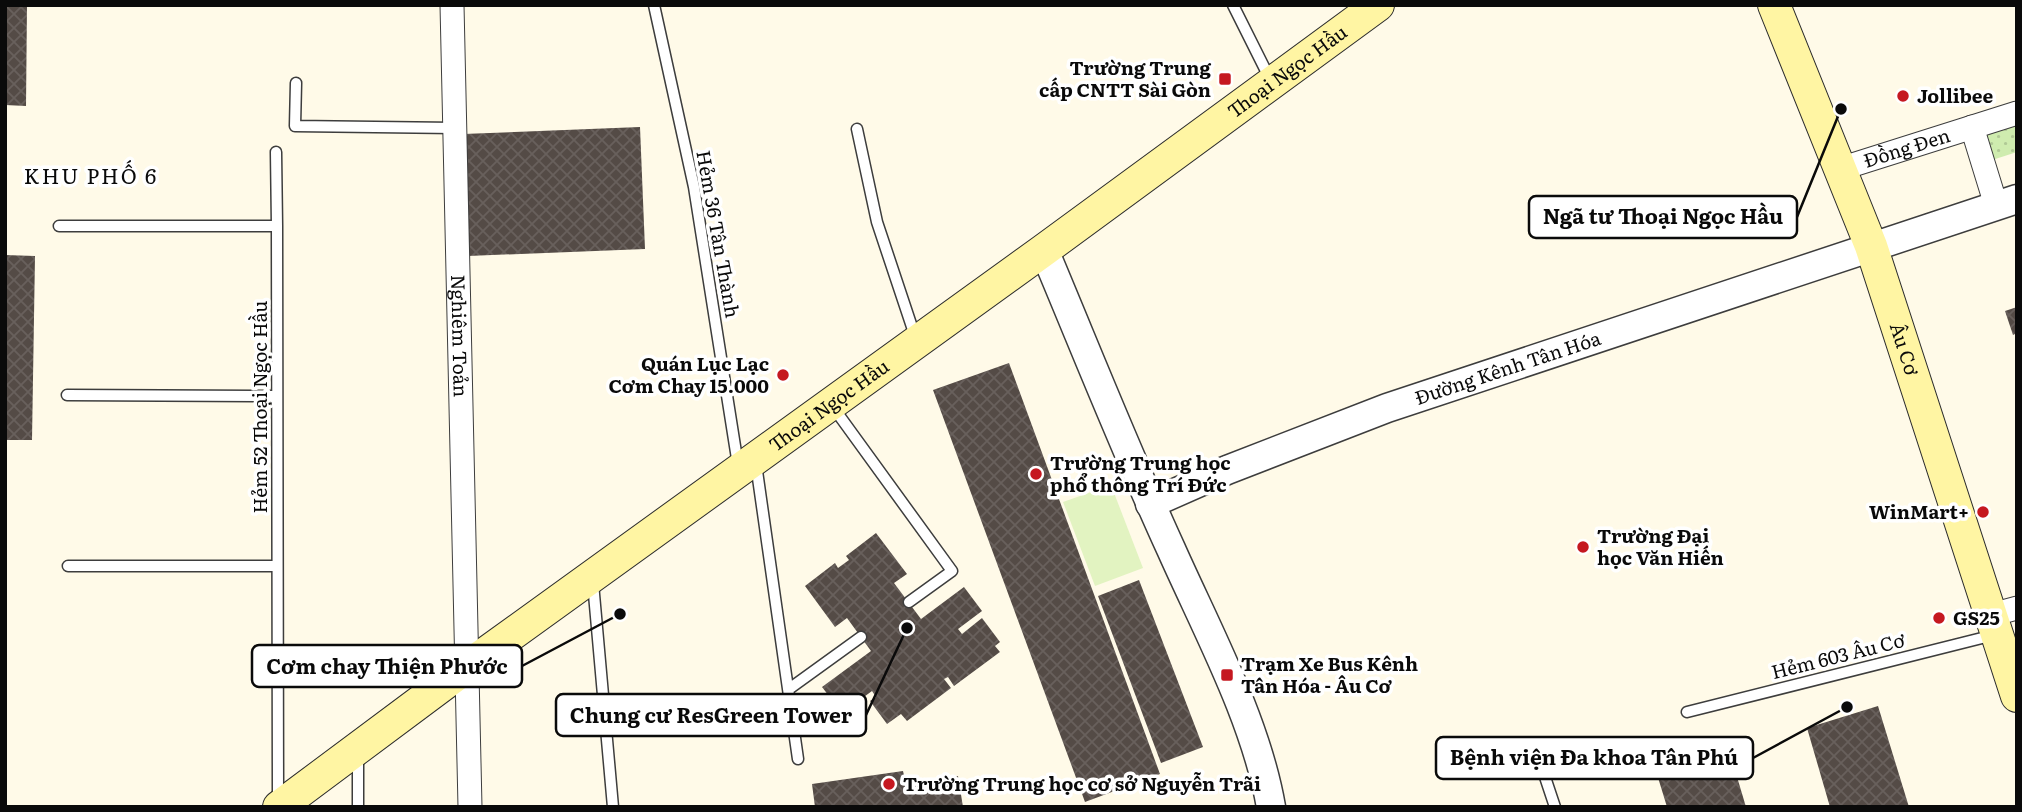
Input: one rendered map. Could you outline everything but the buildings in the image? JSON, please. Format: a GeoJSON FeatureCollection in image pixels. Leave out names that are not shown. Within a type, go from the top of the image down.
{"type":"FeatureCollection","features":[{"type":"Feature","properties":{"kind":"main road","name":"Thoại Ngọc Hầu"},"geometry":{"type":"LineString","coordinates":[[279,807],[468,666],[1378,5]]}},
{"type":"Feature","properties":{"kind":"main road","name":"Âu Cơ"},"geometry":{"type":"LineString","coordinates":[[1774,5],[1871,246],[2001,619],[2017,696]]}},
{"type":"Feature","properties":{"kind":"street","name":"Nghiêm Toản"},"geometry":{"type":"LineString","coordinates":[[452,5],[470,807]]}},
{"type":"Feature","properties":{"kind":"street","name":"Đồng Đen"},"geometry":{"type":"LineString","coordinates":[[1840,169],[2017,113]]}},
{"type":"Feature","properties":{"kind":"street","name":"Đồng Đen"},"geometry":{"type":"LineString","coordinates":[[1871,246],[2006,202],[1972,127]]}},
{"type":"Feature","properties":{"kind":"street","name":"Đường Kênh Tân Hóa"},"geometry":{"type":"LineString","coordinates":[[1150,505],[1227,470],[1387,408],[1871,246]]}},
{"type":"Feature","properties":{"kind":"street"},"geometry":{"type":"LineString","coordinates":[[1044,250],[1150,505],[1232,686],[1257,752],[1271,807]]}},
{"type":"Feature","properties":{"kind":"lane","name":"Hẻm 36 Tân Thành"},"geometry":{"type":"LineString","coordinates":[[654,5],[694,187],[789,689],[798,759]]}},
{"type":"Feature","properties":{"kind":"lane"},"geometry":{"type":"LineString","coordinates":[[1233,5],[1272,83]]}},
{"type":"Feature","properties":{"kind":"lane"},"geometry":{"type":"LineString","coordinates":[[296,83],[295,126],[455,128]]}},
{"type":"Feature","properties":{"kind":"lane"},"geometry":{"type":"LineString","coordinates":[[857,130],[880,233],[917,342]]}},
{"type":"Feature","properties":{"kind":"lane","name":"Hẻm 52 Thoại Ngọc Hầu"},"geometry":{"type":"LineString","coordinates":[[276,152],[279,807]]}},
{"type":"Feature","properties":{"kind":"lane"},"geometry":{"type":"LineString","coordinates":[[59,226],[276,226]]}},
{"type":"Feature","properties":{"kind":"lane"},"geometry":{"type":"LineString","coordinates":[[67,396],[277,396]]}},
{"type":"Feature","properties":{"kind":"lane"},"geometry":{"type":"LineString","coordinates":[[831,404],[952,571],[909,603]]}},
{"type":"Feature","properties":{"kind":"lane"},"geometry":{"type":"LineString","coordinates":[[68,566],[277,566]]}},
{"type":"Feature","properties":{"kind":"lane"},"geometry":{"type":"LineString","coordinates":[[593,576],[613,807]]}},
{"type":"Feature","properties":{"kind":"lane","name":"Hẻm 603 Âu Cơ"},"geometry":{"type":"LineString","coordinates":[[1687,712],[2001,619]]}},
{"type":"Feature","properties":{"kind":"lane"},"geometry":{"type":"LineString","coordinates":[[789,689],[861,637]]}},
{"type":"Feature","properties":{"kind":"lane"},"geometry":{"type":"LineString","coordinates":[[358,747],[358,807]]}},
{"type":"Feature","properties":{"kind":"lane"},"geometry":{"type":"LineString","coordinates":[[1541,765],[1555,807]]}},
{"type":"Feature","properties":{"kind":"green space"},"geometry":{"type":"Polygon","coordinates":[[[2017,125],[2017,152],[1986,162],[1979,136],[2017,125]]]}},
{"type":"Feature","properties":{"kind":"green space"},"geometry":{"type":"Polygon","coordinates":[[[1111,485],[1143,568],[1095,586],[1063,502],[1111,485]]]}},
{"type":"Feature","properties":{"kind":"place","name":"Trường Trung cấp CNTT Sài Gòn"},"geometry":{"type":"Point","coordinates":[1225,79]}},
{"type":"Feature","properties":{"kind":"place","name":"Jollibee"},"geometry":{"type":"Point","coordinates":[1903,96]}},
{"type":"Feature","properties":{"kind":"place","name":"Ngã tư Thoại Ngọc Hầu"},"geometry":{"type":"Point","coordinates":[1841,109]}},
{"type":"Feature","properties":{"kind":"place","name":"Quán Lục Lạc Cơm Chay 15.000"},"geometry":{"type":"Point","coordinates":[783,375]}},
{"type":"Feature","properties":{"kind":"place","name":"Trường Trung học phổ thông Trí Đức"},"geometry":{"type":"Point","coordinates":[1036,474]}},
{"type":"Feature","properties":{"kind":"place","name":"WinMart+"},"geometry":{"type":"Point","coordinates":[1983,512]}},
{"type":"Feature","properties":{"kind":"place","name":"Trường Đại học Văn Hiến"},"geometry":{"type":"Point","coordinates":[1583,547]}},
{"type":"Feature","properties":{"kind":"place","name":"Cơm chay Thiện Phước"},"geometry":{"type":"Point","coordinates":[620,614]}},
{"type":"Feature","properties":{"kind":"place","name":"GS25"},"geometry":{"type":"Point","coordinates":[1939,618]}},
{"type":"Feature","properties":{"kind":"place","name":"Chung cư ResGreen Tower"},"geometry":{"type":"Point","coordinates":[907,628]}},
{"type":"Feature","properties":{"kind":"place","name":"Trạm Xe Bus Kênh Tân Hóa - Âu Cơ"},"geometry":{"type":"Point","coordinates":[1227,675]}},
{"type":"Feature","properties":{"kind":"place","name":"Bệnh viện Đa khoa Tân Phú"},"geometry":{"type":"Point","coordinates":[1847,707]}},
{"type":"Feature","properties":{"kind":"place","name":"Trường Trung học cơ sở Nguyễn Trãi"},"geometry":{"type":"Point","coordinates":[889,784]}},
{"type":"Feature","properties":{"kind":"district","name":"KHU PHỐ 6"},"geometry":{"type":"Point","coordinates":[91,177]}}]}
